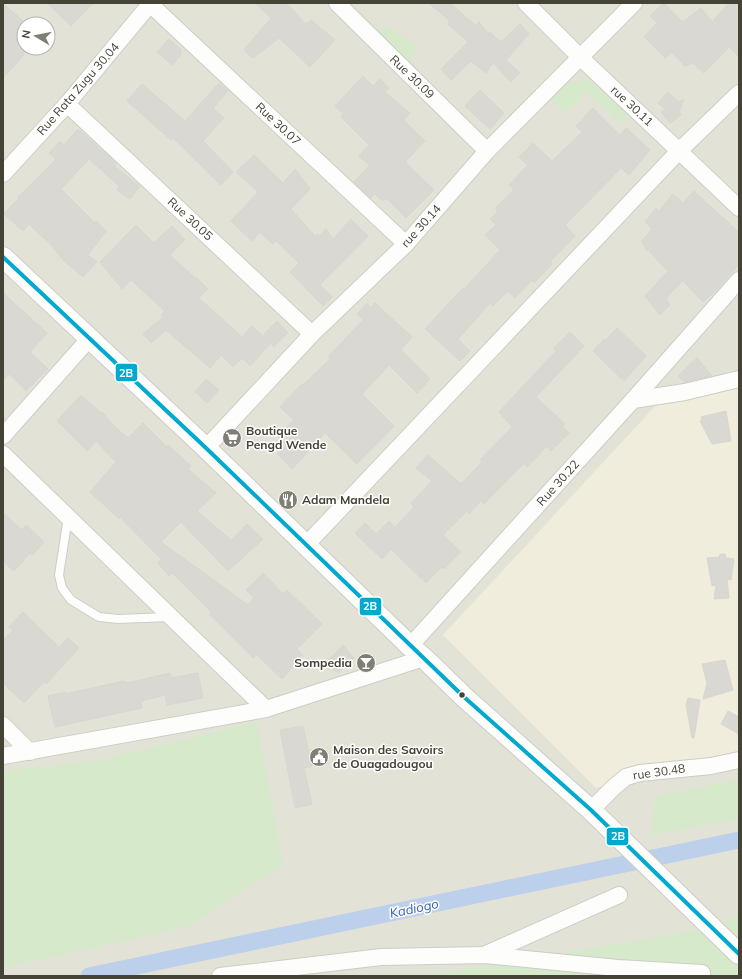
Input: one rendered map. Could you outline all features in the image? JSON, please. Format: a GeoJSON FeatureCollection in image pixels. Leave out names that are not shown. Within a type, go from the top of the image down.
{"type":"FeatureCollection","features":[{"type":"Feature","properties":{"kind":"street","name":"Rue Rata Zugu 30.04"},"geometry":{"type":"LineString","coordinates":[[3,174],[67,104],[150,3]]}},
{"type":"Feature","properties":{"kind":"street","name":"Rue 30.07"},"geometry":{"type":"LineString","coordinates":[[150,3],[406,244]]}},
{"type":"Feature","properties":{"kind":"street","name":"Rue 30.09"},"geometry":{"type":"LineString","coordinates":[[337,3],[487,150]]}},
{"type":"Feature","properties":{"kind":"street","name":"rue 30.11"},"geometry":{"type":"LineString","coordinates":[[526,3],[580,58],[739,208]]}},
{"type":"Feature","properties":{"kind":"street","name":"rue 30.14"},"geometry":{"type":"LineString","coordinates":[[206,448],[312,334],[406,244],[487,150],[634,3]]}},
{"type":"Feature","properties":{"kind":"street"},"geometry":{"type":"LineString","coordinates":[[306,545],[679,151],[739,93]]}},
{"type":"Feature","properties":{"kind":"street","name":"Rue 30.05"},"geometry":{"type":"LineString","coordinates":[[67,104],[312,334]]}},
{"type":"Feature","properties":{"kind":"street"},"geometry":{"type":"LineString","coordinates":[[3,257],[206,448],[464,697],[590,810],[739,954]]}},
{"type":"Feature","properties":{"kind":"street","name":"Rue 30.22"},"geometry":{"type":"LineString","coordinates":[[417,652],[633,400],[739,280]]}},
{"type":"Feature","properties":{"kind":"street"},"geometry":{"type":"LineString","coordinates":[[3,436],[89,338]]}},
{"type":"Feature","properties":{"kind":"street"},"geometry":{"type":"LineString","coordinates":[[633,400],[685,392],[739,379]]}},
{"type":"Feature","properties":{"kind":"street"},"geometry":{"type":"LineString","coordinates":[[3,454],[266,709]]}},
{"type":"Feature","properties":{"kind":"street"},"geometry":{"type":"LineString","coordinates":[[3,756],[266,709],[417,652]]}},
{"type":"Feature","properties":{"kind":"street"},"geometry":{"type":"LineString","coordinates":[[3,725],[30,752]]}},
{"type":"Feature","properties":{"kind":"street","name":"rue 30.48"},"geometry":{"type":"LineString","coordinates":[[590,810],[614,786],[626,777],[640,773],[711,766],[739,760]]}},
{"type":"Feature","properties":{"kind":"street"},"geometry":{"type":"LineString","coordinates":[[485,955],[619,895]]}},
{"type":"Feature","properties":{"kind":"street"},"geometry":{"type":"LineString","coordinates":[[220,976],[381,957],[485,955],[618,968],[702,973]]}},
{"type":"Feature","properties":{"kind":"lane"},"geometry":{"type":"LineString","coordinates":[[68,518],[59,575],[62,588],[71,600],[99,617],[118,620],[171,617]]}},
{"type":"Feature","properties":{"kind":"shaded area"},"geometry":{"type":"Polygon","coordinates":[[[3,3],[739,3],[739,976],[3,976],[3,3]]]}},
{"type":"Feature","properties":{"kind":"shaded area"},"geometry":{"type":"Polygon","coordinates":[[[739,386],[739,751],[596,788],[443,635],[660,401],[739,386]]]}},
{"type":"Feature","properties":{"kind":"green space"},"geometry":{"type":"Polygon","coordinates":[[[390,28],[419,48],[408,61],[376,29],[390,28]]]}},
{"type":"Feature","properties":{"kind":"green space"},"geometry":{"type":"Polygon","coordinates":[[[587,79],[630,115],[621,124],[586,92],[566,112],[551,100],[567,83],[587,79]]]}},
{"type":"Feature","properties":{"kind":"green space"},"geometry":{"type":"Polygon","coordinates":[[[257,722],[283,865],[187,927],[3,968],[3,771],[100,760],[257,722]]]}},
{"type":"Feature","properties":{"kind":"green space"},"geometry":{"type":"Polygon","coordinates":[[[739,779],[739,819],[651,835],[655,796],[739,779]]]}},
{"type":"Feature","properties":{"kind":"green space"},"geometry":{"type":"Polygon","coordinates":[[[739,915],[739,976],[423,976],[711,928],[739,915]]]}},
{"type":"Feature","properties":{"kind":"building"},"geometry":{"type":"Polygon","coordinates":[[[3,3],[17,16],[16,16],[16,56],[23,56],[3,78],[3,3]]]}},
{"type":"Feature","properties":{"kind":"building"},"geometry":{"type":"Polygon","coordinates":[[[47,3],[94,3],[71,26],[47,3]]]}},
{"type":"Feature","properties":{"kind":"building"},"geometry":{"type":"Polygon","coordinates":[[[255,3],[286,3],[306,24],[311,20],[335,40],[310,67],[279,38],[253,58],[244,50],[271,18],[255,3]]]}},
{"type":"Feature","properties":{"kind":"building"},"geometry":{"type":"Polygon","coordinates":[[[429,3],[450,3],[476,26],[479,22],[489,34],[490,32],[501,42],[520,24],[529,34],[506,60],[520,73],[511,82],[493,63],[486,73],[471,61],[451,80],[441,69],[468,42],[448,24],[450,21],[429,3]]]}},
{"type":"Feature","properties":{"kind":"building"},"geometry":{"type":"Polygon","coordinates":[[[664,3],[683,22],[701,8],[712,22],[729,3],[739,3],[739,57],[729,47],[704,73],[693,63],[685,66],[672,52],[665,58],[644,37],[657,23],[650,16],[664,3]]]}},
{"type":"Feature","properties":{"kind":"building"},"geometry":{"type":"Polygon","coordinates":[[[169,39],[181,50],[181,55],[172,65],[157,52],[169,39]]]}},
{"type":"Feature","properties":{"kind":"building"},"geometry":{"type":"Polygon","coordinates":[[[363,76],[373,86],[380,79],[389,88],[385,92],[410,113],[404,120],[425,141],[405,162],[434,190],[406,218],[386,198],[383,201],[375,194],[371,198],[354,182],[370,165],[359,156],[369,145],[341,117],[343,114],[335,106],[363,76]]]}},
{"type":"Feature","properties":{"kind":"building"},"geometry":{"type":"Polygon","coordinates":[[[219,83],[228,91],[213,108],[224,118],[203,141],[233,172],[221,185],[173,138],[171,140],[127,101],[142,84],[185,121],[219,83]]]}},
{"type":"Feature","properties":{"kind":"building"},"geometry":{"type":"Polygon","coordinates":[[[480,90],[504,113],[490,129],[465,106],[480,90]]]}},
{"type":"Feature","properties":{"kind":"building"},"geometry":{"type":"Polygon","coordinates":[[[668,92],[679,102],[684,99],[679,112],[681,115],[670,123],[661,112],[665,109],[658,103],[668,92]]]}},
{"type":"Feature","properties":{"kind":"building"},"geometry":{"type":"Polygon","coordinates":[[[593,108],[620,135],[626,128],[650,150],[629,175],[621,168],[565,225],[575,236],[550,262],[552,264],[534,283],[532,280],[515,298],[508,291],[493,306],[490,303],[458,339],[470,351],[460,361],[425,329],[500,250],[485,235],[496,225],[490,219],[498,211],[495,208],[514,190],[509,185],[528,165],[519,157],[533,143],[552,161],[582,132],[576,126],[593,108]]]}},
{"type":"Feature","properties":{"kind":"building"},"geometry":{"type":"Polygon","coordinates":[[[78,129],[116,163],[114,166],[140,186],[130,199],[117,190],[119,186],[89,159],[61,189],[95,223],[96,221],[106,231],[88,255],[97,262],[83,277],[63,260],[52,246],[29,224],[23,231],[4,214],[19,198],[18,197],[56,159],[49,153],[60,141],[64,145],[78,129]]]}},
{"type":"Feature","properties":{"kind":"building"},"geometry":{"type":"Polygon","coordinates":[[[254,155],[283,183],[295,169],[310,189],[291,209],[315,236],[317,234],[319,236],[326,229],[333,239],[351,219],[368,236],[320,285],[332,297],[323,306],[290,272],[299,263],[276,241],[272,244],[260,232],[252,241],[231,221],[258,192],[236,172],[254,155]]]}},
{"type":"Feature","properties":{"kind":"building"},"geometry":{"type":"Polygon","coordinates":[[[694,191],[739,233],[739,264],[717,289],[703,302],[683,281],[666,298],[670,305],[660,315],[645,296],[668,271],[648,250],[647,251],[642,241],[652,229],[645,222],[656,208],[659,211],[673,194],[683,203],[694,191]]]}},
{"type":"Feature","properties":{"kind":"building"},"geometry":{"type":"Polygon","coordinates":[[[136,225],[154,243],[172,226],[185,240],[170,255],[208,289],[199,298],[242,337],[252,326],[271,343],[250,366],[242,358],[233,367],[221,355],[210,368],[166,330],[151,343],[143,334],[163,317],[161,315],[165,311],[131,280],[122,289],[100,262],[136,225]]]}},
{"type":"Feature","properties":{"kind":"building"},"geometry":{"type":"Polygon","coordinates":[[[3,293],[47,333],[30,352],[48,369],[26,391],[9,374],[3,380],[3,293]]]}},
{"type":"Feature","properties":{"kind":"building"},"geometry":{"type":"Polygon","coordinates":[[[367,303],[371,308],[375,303],[412,337],[401,350],[430,379],[417,393],[389,365],[362,394],[394,426],[357,464],[325,433],[292,469],[277,454],[286,445],[278,437],[294,420],[280,407],[302,384],[303,385],[330,359],[328,357],[363,320],[357,314],[367,303]]]}},
{"type":"Feature","properties":{"kind":"building"},"geometry":{"type":"Polygon","coordinates":[[[277,321],[288,333],[274,347],[264,334],[277,321]]]}},
{"type":"Feature","properties":{"kind":"building"},"geometry":{"type":"Polygon","coordinates":[[[617,328],[646,356],[624,381],[593,351],[617,328]]]}},
{"type":"Feature","properties":{"kind":"building"},"geometry":{"type":"Polygon","coordinates":[[[570,332],[584,346],[536,397],[565,424],[562,426],[569,433],[551,451],[547,446],[527,467],[524,463],[484,504],[481,501],[469,514],[467,511],[443,535],[461,552],[444,569],[442,567],[426,583],[391,549],[382,559],[355,533],[365,523],[376,534],[389,521],[395,527],[414,507],[411,503],[432,481],[416,468],[428,455],[461,484],[482,462],[480,460],[512,427],[499,412],[556,351],[554,348],[570,332]]]}},
{"type":"Feature","properties":{"kind":"building"},"geometry":{"type":"Polygon","coordinates":[[[697,358],[712,376],[684,382],[678,376],[697,358]]]}},
{"type":"Feature","properties":{"kind":"building"},"geometry":{"type":"Polygon","coordinates":[[[206,379],[219,390],[207,403],[195,392],[206,379]]]}},
{"type":"Feature","properties":{"kind":"building"},"geometry":{"type":"Polygon","coordinates":[[[81,395],[101,413],[102,412],[114,426],[128,438],[143,423],[167,447],[168,445],[191,466],[188,469],[216,493],[197,511],[231,540],[247,524],[263,539],[228,571],[181,522],[161,542],[248,605],[254,598],[246,590],[263,573],[283,594],[287,590],[322,624],[297,649],[303,655],[282,679],[257,655],[253,658],[209,614],[211,612],[172,573],[169,576],[158,563],[161,559],[120,517],[119,519],[90,492],[116,462],[96,441],[87,451],[57,421],[81,395]]]}},
{"type":"Feature","properties":{"kind":"building"},"geometry":{"type":"Polygon","coordinates":[[[726,411],[731,441],[712,444],[700,421],[702,420],[701,417],[726,411]]]}},
{"type":"Feature","properties":{"kind":"building"},"geometry":{"type":"Polygon","coordinates":[[[3,513],[22,530],[26,525],[44,542],[32,555],[30,553],[14,571],[3,561],[3,513]]]}},
{"type":"Feature","properties":{"kind":"building"},"geometry":{"type":"Polygon","coordinates":[[[720,554],[725,554],[726,558],[734,559],[731,580],[727,579],[729,598],[714,599],[716,585],[712,586],[707,558],[719,557],[720,554]]]}},
{"type":"Feature","properties":{"kind":"building"},"geometry":{"type":"Polygon","coordinates":[[[23,612],[59,647],[68,638],[79,648],[46,684],[45,681],[24,703],[3,683],[3,640],[13,630],[9,627],[23,612]]]}},
{"type":"Feature","properties":{"kind":"building"},"geometry":{"type":"Polygon","coordinates":[[[343,645],[354,658],[338,673],[326,662],[343,645]]]}},
{"type":"Feature","properties":{"kind":"building"},"geometry":{"type":"Polygon","coordinates":[[[725,660],[733,690],[703,699],[707,683],[702,664],[725,660]]]}},
{"type":"Feature","properties":{"kind":"building"},"geometry":{"type":"Polygon","coordinates":[[[170,673],[171,678],[198,673],[203,698],[167,705],[165,695],[141,701],[142,708],[55,727],[48,696],[65,692],[65,694],[124,681],[125,683],[136,681],[170,673]]]}},
{"type":"Feature","properties":{"kind":"building"},"geometry":{"type":"Polygon","coordinates":[[[688,698],[700,700],[694,738],[692,738],[686,705],[688,698]]]}},
{"type":"Feature","properties":{"kind":"building"},"geometry":{"type":"Polygon","coordinates":[[[728,711],[739,717],[739,734],[721,724],[728,711]]]}},
{"type":"Feature","properties":{"kind":"building"},"geometry":{"type":"Polygon","coordinates":[[[303,726],[312,766],[304,768],[312,804],[295,808],[280,730],[303,726]]]}},
{"type":"Feature","properties":{"kind":"waterway","name":"Kadiogo"},"geometry":{"type":"LineString","coordinates":[[89,976],[739,840]]}},
{"type":"Feature","properties":{"kind":"transit line","name":"2B"},"geometry":{"type":"LineString","coordinates":[[3,257],[206,448],[464,697],[591,810],[739,954]]}},
{"type":"Feature","properties":{"kind":"place","name":"Boutique Pengd Wende"},"geometry":{"type":"Point","coordinates":[232,438]}},
{"type":"Feature","properties":{"kind":"place","name":"Adam Mandela"},"geometry":{"type":"Point","coordinates":[288,500]}},
{"type":"Feature","properties":{"kind":"place","name":"Sompedia"},"geometry":{"type":"Point","coordinates":[366,663]}},
{"type":"Feature","properties":{"kind":"place","name":"Maison des Savoirs de Ouagadougou"},"geometry":{"type":"Point","coordinates":[319,757]}}]}
